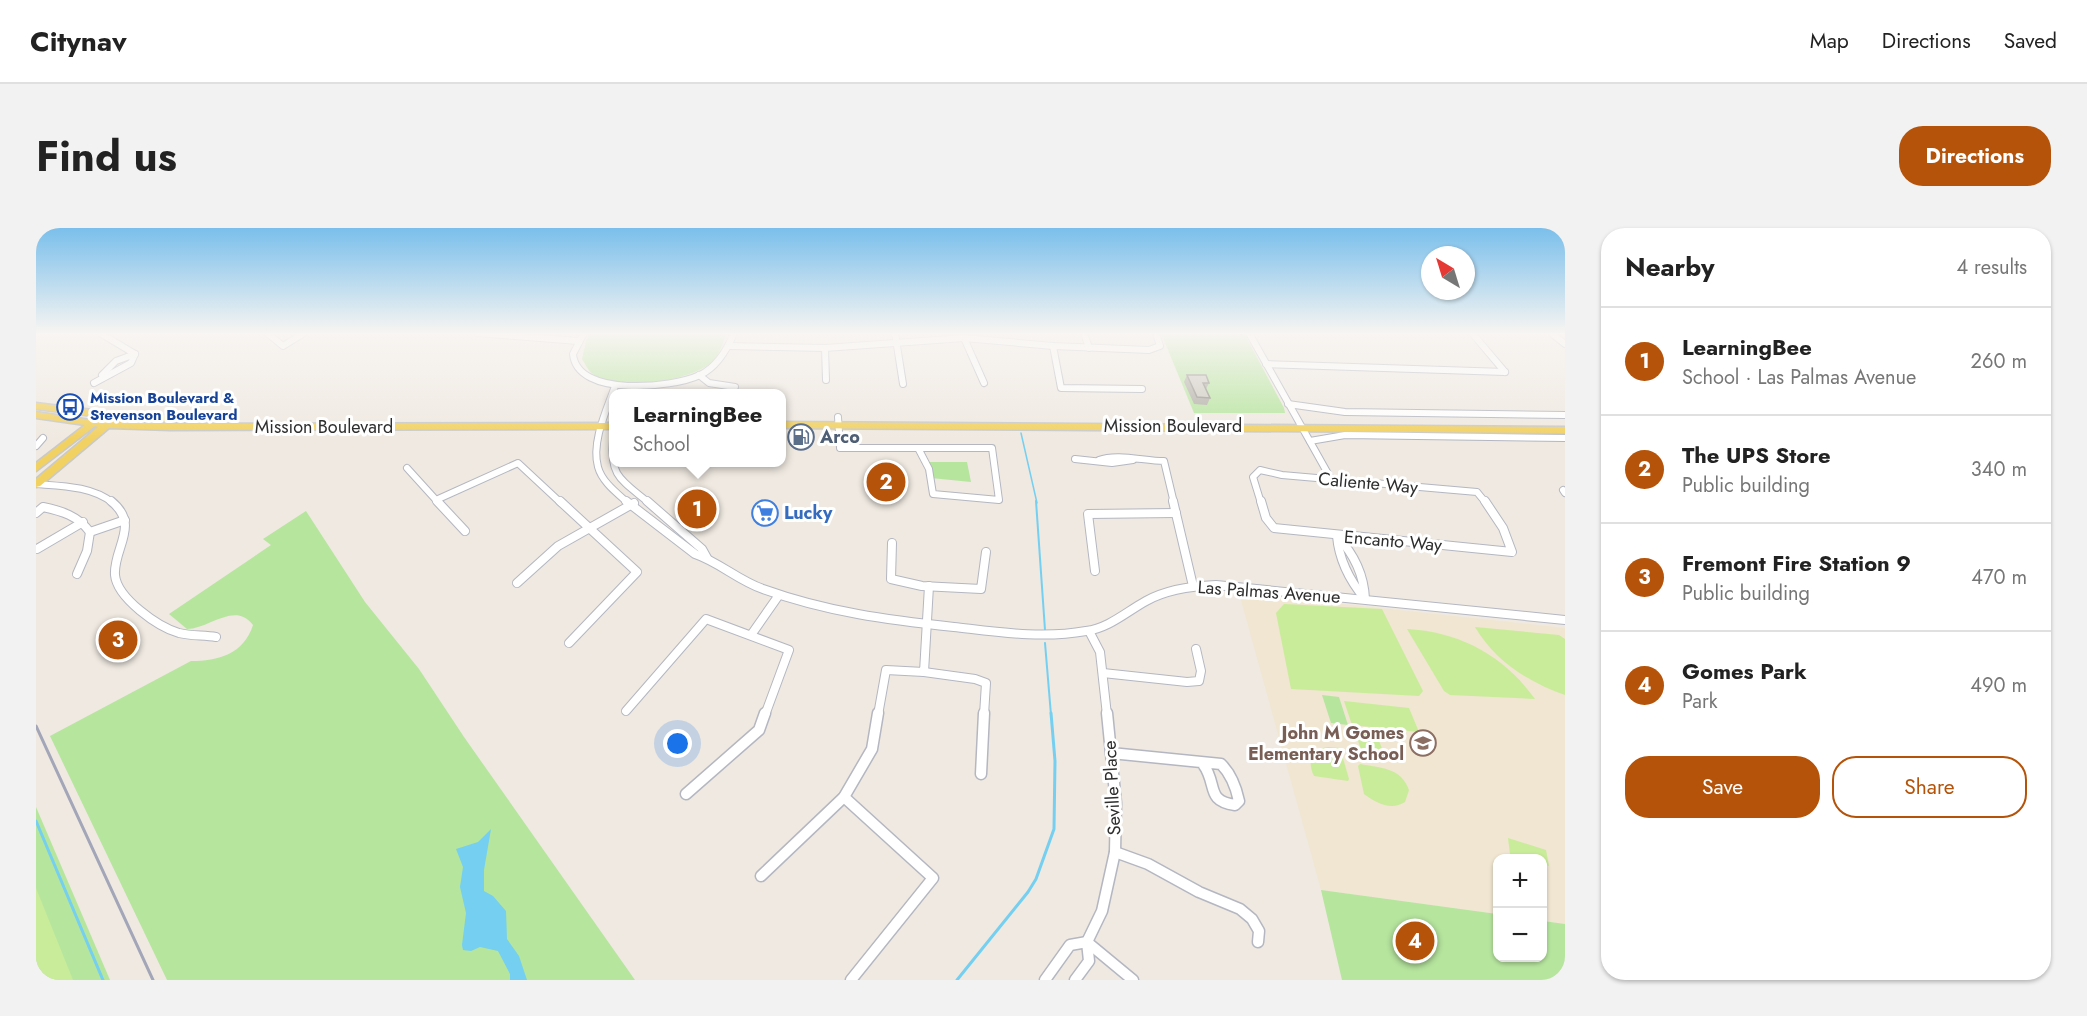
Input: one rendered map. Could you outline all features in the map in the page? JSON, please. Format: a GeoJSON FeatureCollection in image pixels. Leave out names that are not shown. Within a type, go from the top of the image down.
{"type":"FeatureCollection","features":[{"type":"Feature","properties":{"kind":"main road","name":"Mission Boulevard"},"geometry":{"type":"LineString","coordinates":[[36,406],[117,416],[237,420],[609,422]]}},
{"type":"Feature","properties":{"kind":"main road","name":"Mission Boulevard"},"geometry":{"type":"LineString","coordinates":[[36,414],[107,424],[191,427],[609,422]]}},
{"type":"Feature","properties":{"kind":"main road"},"geometry":{"type":"LineString","coordinates":[[36,468],[92,422],[117,416]]}},
{"type":"Feature","properties":{"kind":"main road"},"geometry":{"type":"LineString","coordinates":[[36,484],[117,416]]}},
{"type":"Feature","properties":{"kind":"main road","name":"Mission Boulevard"},"geometry":{"type":"LineString","coordinates":[[786,417],[838,421],[1565,423]]}},
{"type":"Feature","properties":{"kind":"main road","name":"Mission Boulevard"},"geometry":{"type":"LineString","coordinates":[[786,425],[838,421]]}},
{"type":"Feature","properties":{"kind":"main road","name":"Mission Boulevard"},"geometry":{"type":"LineString","coordinates":[[1300,423],[1565,430]]}},
{"type":"Feature","properties":{"kind":"main road"},"geometry":{"type":"LineString","coordinates":[[36,475],[69,447],[76,435]]}},
{"type":"Feature","properties":{"kind":"street"},"geometry":{"type":"LineString","coordinates":[[97,381],[121,368]]}},
{"type":"Feature","properties":{"kind":"street"},"geometry":{"type":"LineString","coordinates":[[578,368],[595,379],[621,389]]}},
{"type":"Feature","properties":{"kind":"street"},"geometry":{"type":"LineString","coordinates":[[629,389],[699,375],[708,368]]}},
{"type":"Feature","properties":{"kind":"street"},"geometry":{"type":"LineString","coordinates":[[826,368],[826,380]]}},
{"type":"Feature","properties":{"kind":"street"},"geometry":{"type":"LineString","coordinates":[[900,368],[903,384]]}},
{"type":"Feature","properties":{"kind":"street"},"geometry":{"type":"LineString","coordinates":[[977,368],[984,383]]}},
{"type":"Feature","properties":{"kind":"street"},"geometry":{"type":"LineString","coordinates":[[1057,368],[1060,388],[1142,390]]}},
{"type":"Feature","properties":{"kind":"street"},"geometry":{"type":"LineString","coordinates":[[1268,368],[1331,479]]}},
{"type":"Feature","properties":{"kind":"street"},"geometry":{"type":"LineString","coordinates":[[1388,368],[1505,372],[1502,368]]}},
{"type":"Feature","properties":{"kind":"street"},"geometry":{"type":"LineString","coordinates":[[699,375],[709,383],[735,387]]}},
{"type":"Feature","properties":{"kind":"street"},"geometry":{"type":"LineString","coordinates":[[1288,404],[1345,412],[1565,415]]}},
{"type":"Feature","properties":{"kind":"street"},"geometry":{"type":"LineString","coordinates":[[838,421],[840,448],[918,448],[992,448],[999,500],[933,494],[929,469],[918,448]]}},
{"type":"Feature","properties":{"kind":"street","name":"Las Palmas Avenue"},"geometry":{"type":"LineString","coordinates":[[609,422],[597,450],[598,468],[607,483],[630,505],[696,554],[707,558],[733,576],[779,595],[834,611],[1023,635],[1067,634],[1089,631],[1122,618],[1146,601],[1164,593],[1193,586],[1238,586],[1565,620]]}},
{"type":"Feature","properties":{"kind":"street"},"geometry":{"type":"LineString","coordinates":[[1310,441],[1346,435],[1565,438]]}},
{"type":"Feature","properties":{"kind":"street"},"geometry":{"type":"LineString","coordinates":[[36,446],[39,438]]}},
{"type":"Feature","properties":{"kind":"street"},"geometry":{"type":"LineString","coordinates":[[1075,459],[1099,460],[1108,464],[1126,464],[1133,460],[1164,461],[1174,496],[1193,586]]}},
{"type":"Feature","properties":{"kind":"street"},"geometry":{"type":"LineString","coordinates":[[436,500],[519,463],[637,572],[570,643]]}},
{"type":"Feature","properties":{"kind":"street","name":"Las Palmas Avenue"},"geometry":{"type":"LineString","coordinates":[[613,467],[625,484],[702,549],[707,558]]}},
{"type":"Feature","properties":{"kind":"street"},"geometry":{"type":"LineString","coordinates":[[407,468],[465,531]]}},
{"type":"Feature","properties":{"kind":"street","name":"Caliente Way"},"geometry":{"type":"LineString","coordinates":[[1274,528],[1266,518],[1253,477],[1260,470],[1477,492],[1511,543],[1512,552]]}},
{"type":"Feature","properties":{"kind":"street"},"geometry":{"type":"LineString","coordinates":[[36,484],[76,488],[99,494],[116,505],[124,520],[124,540],[115,575],[120,590],[132,602],[177,633],[216,637]]}},
{"type":"Feature","properties":{"kind":"street"},"geometry":{"type":"LineString","coordinates":[[517,583],[558,546],[642,499]]}},
{"type":"Feature","properties":{"kind":"street"},"geometry":{"type":"LineString","coordinates":[[36,513],[43,507],[62,511],[83,522],[90,532],[87,551],[77,574]]}},
{"type":"Feature","properties":{"kind":"street"},"geometry":{"type":"LineString","coordinates":[[1095,571],[1088,514],[1176,513]]}},
{"type":"Feature","properties":{"kind":"street"},"geometry":{"type":"LineString","coordinates":[[90,532],[124,520]]}},
{"type":"Feature","properties":{"kind":"street"},"geometry":{"type":"LineString","coordinates":[[37,549],[83,522]]}},
{"type":"Feature","properties":{"kind":"street","name":"Encanto Way"},"geometry":{"type":"LineString","coordinates":[[1274,528],[1512,552]]}},
{"type":"Feature","properties":{"kind":"street"},"geometry":{"type":"LineString","coordinates":[[1337,536],[1337,544],[1354,588],[1365,599]]}},
{"type":"Feature","properties":{"kind":"street"},"geometry":{"type":"LineString","coordinates":[[892,543],[891,579],[896,582],[929,586],[981,589],[986,552]]}},
{"type":"Feature","properties":{"kind":"street"},"geometry":{"type":"LineString","coordinates":[[924,672],[929,586]]}},
{"type":"Feature","properties":{"kind":"street"},"geometry":{"type":"LineString","coordinates":[[751,635],[779,595]]}},
{"type":"Feature","properties":{"kind":"street"},"geometry":{"type":"LineString","coordinates":[[626,711],[706,619],[789,650],[759,730],[686,794]]}},
{"type":"Feature","properties":{"kind":"street","name":"Seville Place"},"geometry":{"type":"LineString","coordinates":[[1075,980],[1089,961],[1087,942],[1102,911],[1115,852],[1116,803],[1103,673],[1100,652],[1089,631]]}},
{"type":"Feature","properties":{"kind":"street"},"geometry":{"type":"LineString","coordinates":[[1103,673],[1187,682],[1199,681],[1201,671],[1196,649]]}},
{"type":"Feature","properties":{"kind":"street"},"geometry":{"type":"LineString","coordinates":[[761,876],[844,797],[872,749],[886,670],[924,672],[975,679],[986,683],[981,774]]}},
{"type":"Feature","properties":{"kind":"street"},"geometry":{"type":"LineString","coordinates":[[1112,753],[1203,764],[1218,763],[1230,772],[1232,783],[1239,797],[1235,805],[1221,803],[1215,797],[1214,784],[1203,764]]}},
{"type":"Feature","properties":{"kind":"street"},"geometry":{"type":"LineString","coordinates":[[844,797],[933,878],[851,980]]}},
{"type":"Feature","properties":{"kind":"street"},"geometry":{"type":"LineString","coordinates":[[1115,852],[1148,864],[1199,892],[1240,909],[1252,919],[1259,931],[1258,942]]}},
{"type":"Feature","properties":{"kind":"street"},"geometry":{"type":"LineString","coordinates":[[1045,980],[1070,945],[1087,942],[1133,980]]}},
{"type":"Feature","properties":{"kind":"shaded area","name":"John M Gomes Elementary School"},"geometry":{"type":"Polygon","coordinates":[[[1239,593],[1565,628],[1565,924],[1547,922],[1547,854],[1493,854],[1493,913],[1321,890],[1239,593]]]}},
{"type":"Feature","properties":{"kind":"green space"},"geometry":{"type":"Polygon","coordinates":[[[588,368],[703,368],[671,379],[635,384],[604,380],[588,368]]]}},
{"type":"Feature","properties":{"kind":"green space"},"geometry":{"type":"Polygon","coordinates":[[[1175,368],[1263,368],[1285,413],[1194,413],[1175,368]]]}},
{"type":"Feature","properties":{"kind":"green space"},"geometry":{"type":"Polygon","coordinates":[[[926,462],[967,462],[971,482],[931,478],[926,462]]]}},
{"type":"Feature","properties":{"kind":"green space"},"geometry":{"type":"Polygon","coordinates":[[[306,511],[365,602],[419,669],[464,737],[635,980],[167,980],[50,736],[191,661],[220,657],[237,649],[249,635],[253,625],[246,618],[230,616],[187,629],[169,614],[271,545],[263,539],[306,511]]]}},
{"type":"Feature","properties":{"kind":"green space"},"geometry":{"type":"Polygon","coordinates":[[[1284,604],[1382,609],[1423,691],[1419,696],[1291,689],[1276,613],[1284,604]]]}},
{"type":"Feature","properties":{"kind":"green space"},"geometry":{"type":"Polygon","coordinates":[[[1475,627],[1559,635],[1565,639],[1565,695],[1538,684],[1514,669],[1492,650],[1475,627]]]}},
{"type":"Feature","properties":{"kind":"green space"},"geometry":{"type":"Polygon","coordinates":[[[1407,629],[1445,635],[1479,649],[1509,670],[1535,699],[1450,695],[1444,691],[1407,629]]]}},
{"type":"Feature","properties":{"kind":"green space"},"geometry":{"type":"Polygon","coordinates":[[[1322,695],[1339,697],[1348,725],[1331,723],[1322,695]]]}},
{"type":"Feature","properties":{"kind":"green space"},"geometry":{"type":"Polygon","coordinates":[[[1344,701],[1409,708],[1419,732],[1352,725],[1344,701]]]}},
{"type":"Feature","properties":{"kind":"green space"},"geometry":{"type":"Polygon","coordinates":[[[1355,731],[1376,733],[1386,759],[1363,756],[1355,731]]]}},
{"type":"Feature","properties":{"kind":"green space"},"geometry":{"type":"Polygon","coordinates":[[[1328,747],[1340,748],[1348,781],[1314,776],[1311,765],[1312,757],[1318,750],[1328,747]]]}},
{"type":"Feature","properties":{"kind":"green space"},"geometry":{"type":"Polygon","coordinates":[[[1360,764],[1389,770],[1401,777],[1409,790],[1405,802],[1389,806],[1364,794],[1358,766],[1360,764]]]}},
{"type":"Feature","properties":{"kind":"green space"},"geometry":{"type":"Polygon","coordinates":[[[36,807],[110,980],[36,980],[36,807]]]}},
{"type":"Feature","properties":{"kind":"green space"},"geometry":{"type":"Polygon","coordinates":[[[1508,838],[1546,850],[1547,854],[1510,854],[1508,838]]]}},
{"type":"Feature","properties":{"kind":"green space"},"geometry":{"type":"Polygon","coordinates":[[[36,888],[73,980],[36,980],[36,888]]]}},
{"type":"Feature","properties":{"kind":"green space"},"geometry":{"type":"Polygon","coordinates":[[[1321,890],[1493,913],[1493,962],[1547,962],[1547,922],[1565,924],[1565,980],[1342,980],[1321,890]]]}},
{"type":"Feature","properties":{"kind":"water"},"geometry":{"type":"Polygon","coordinates":[[[491,829],[484,870],[484,891],[493,896],[506,911],[507,939],[519,956],[527,980],[510,980],[510,974],[498,951],[480,947],[471,951],[463,950],[466,913],[460,887],[463,867],[456,849],[478,842],[491,829]]]}},
{"type":"Feature","properties":{"kind":"building"},"geometry":{"type":"Polygon","coordinates":[[[1187,375],[1206,375],[1209,383],[1203,383],[1210,398],[1197,397],[1187,375]]]}},
{"type":"Feature","properties":{"kind":"waterway"},"geometry":{"type":"LineString","coordinates":[[1021,433],[1037,503]]}},
{"type":"Feature","properties":{"kind":"waterway"},"geometry":{"type":"LineString","coordinates":[[1036,501],[1045,630]]}},
{"type":"Feature","properties":{"kind":"waterway"},"geometry":{"type":"LineString","coordinates":[[1045,643],[1051,715]]}},
{"type":"Feature","properties":{"kind":"waterway"},"geometry":{"type":"LineString","coordinates":[[957,980],[1028,892],[1036,879],[1054,829],[1055,761],[1051,713]]}},
{"type":"Feature","properties":{"kind":"waterway"},"geometry":{"type":"LineString","coordinates":[[36,821],[103,980]]}},
{"type":"Feature","properties":{"kind":"railway"},"geometry":{"type":"LineString","coordinates":[[36,726],[153,980]]}},
{"type":"Feature","properties":{"kind":"place","name":"Mission Boulevard & Stevenson Boulevard"},"geometry":{"type":"Point","coordinates":[70,407]}},
{"type":"Feature","properties":{"kind":"place","name":"Arco"},"geometry":{"type":"Point","coordinates":[801,437]}},
{"type":"Feature","properties":{"kind":"place","name":"The UPS Store"},"geometry":{"type":"Point","coordinates":[886,482]}},
{"type":"Feature","properties":{"kind":"place","name":"LearningBee"},"geometry":{"type":"Point","coordinates":[697,509]}},
{"type":"Feature","properties":{"kind":"place","name":"Lucky"},"geometry":{"type":"Point","coordinates":[765,513]}},
{"type":"Feature","properties":{"kind":"place","name":"Fremont Fire Station 9"},"geometry":{"type":"Point","coordinates":[118,640]}},
{"type":"Feature","properties":{"kind":"place","name":"John M Gomes Elementary School"},"geometry":{"type":"Point","coordinates":[1423,743]}},
{"type":"Feature","properties":{"kind":"place","name":"Gomes Park"},"geometry":{"type":"Point","coordinates":[1415,941]}}]}
